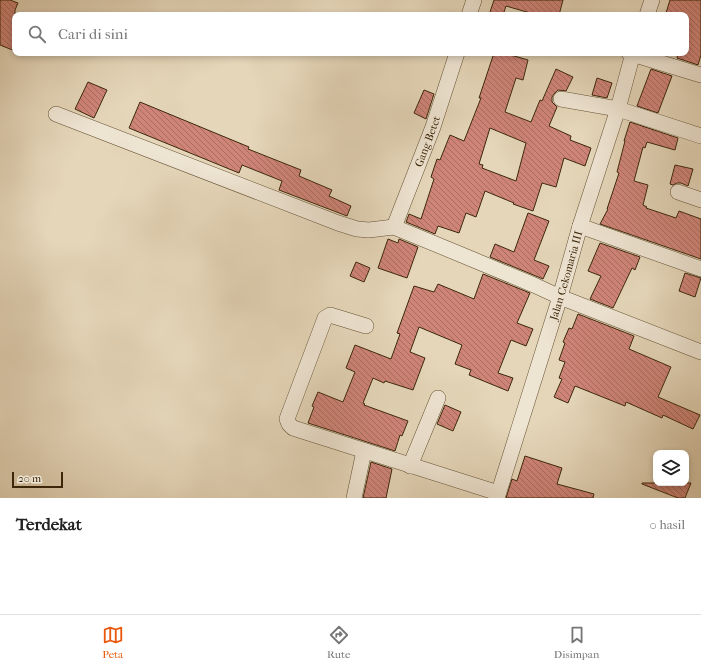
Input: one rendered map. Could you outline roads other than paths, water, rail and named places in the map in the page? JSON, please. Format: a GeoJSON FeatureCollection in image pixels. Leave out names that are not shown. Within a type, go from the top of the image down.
{"type":"FeatureCollection","features":[{"type":"Feature","properties":{"kind":"street"},"geometry":{"type":"LineString","coordinates":[[470,12],[474,0]]}},
{"type":"Feature","properties":{"kind":"street"},"geometry":{"type":"LineString","coordinates":[[648,12],[652,0]]}},
{"type":"Feature","properties":{"kind":"street","name":"Gang Betet"},"geometry":{"type":"LineString","coordinates":[[394,227],[433,126],[456,56]]}},
{"type":"Feature","properties":{"kind":"street","name":"Jalan Cekomaria III"},"geometry":{"type":"LineString","coordinates":[[497,496],[560,297],[580,226],[618,109],[631,56]]}},
{"type":"Feature","properties":{"kind":"street"},"geometry":{"type":"LineString","coordinates":[[641,56],[701,75]]}},
{"type":"Feature","properties":{"kind":"street"},"geometry":{"type":"LineString","coordinates":[[561,99],[618,109],[701,136]]}},
{"type":"Feature","properties":{"kind":"street"},"geometry":{"type":"LineString","coordinates":[[56,114],[338,223],[357,229],[369,230],[394,227],[560,297],[701,352]]}},
{"type":"Feature","properties":{"kind":"street"},"geometry":{"type":"LineString","coordinates":[[678,192],[701,200]]}},
{"type":"Feature","properties":{"kind":"street"},"geometry":{"type":"LineString","coordinates":[[580,226],[701,269]]}},
{"type":"Feature","properties":{"kind":"street"},"geometry":{"type":"LineString","coordinates":[[366,326],[330,315],[325,318],[287,419],[289,424],[293,428],[497,496]]}},
{"type":"Feature","properties":{"kind":"street"},"geometry":{"type":"LineString","coordinates":[[410,466],[438,398]]}},
{"type":"Feature","properties":{"kind":"street"},"geometry":{"type":"LineString","coordinates":[[354,498],[364,451]]}}]}
